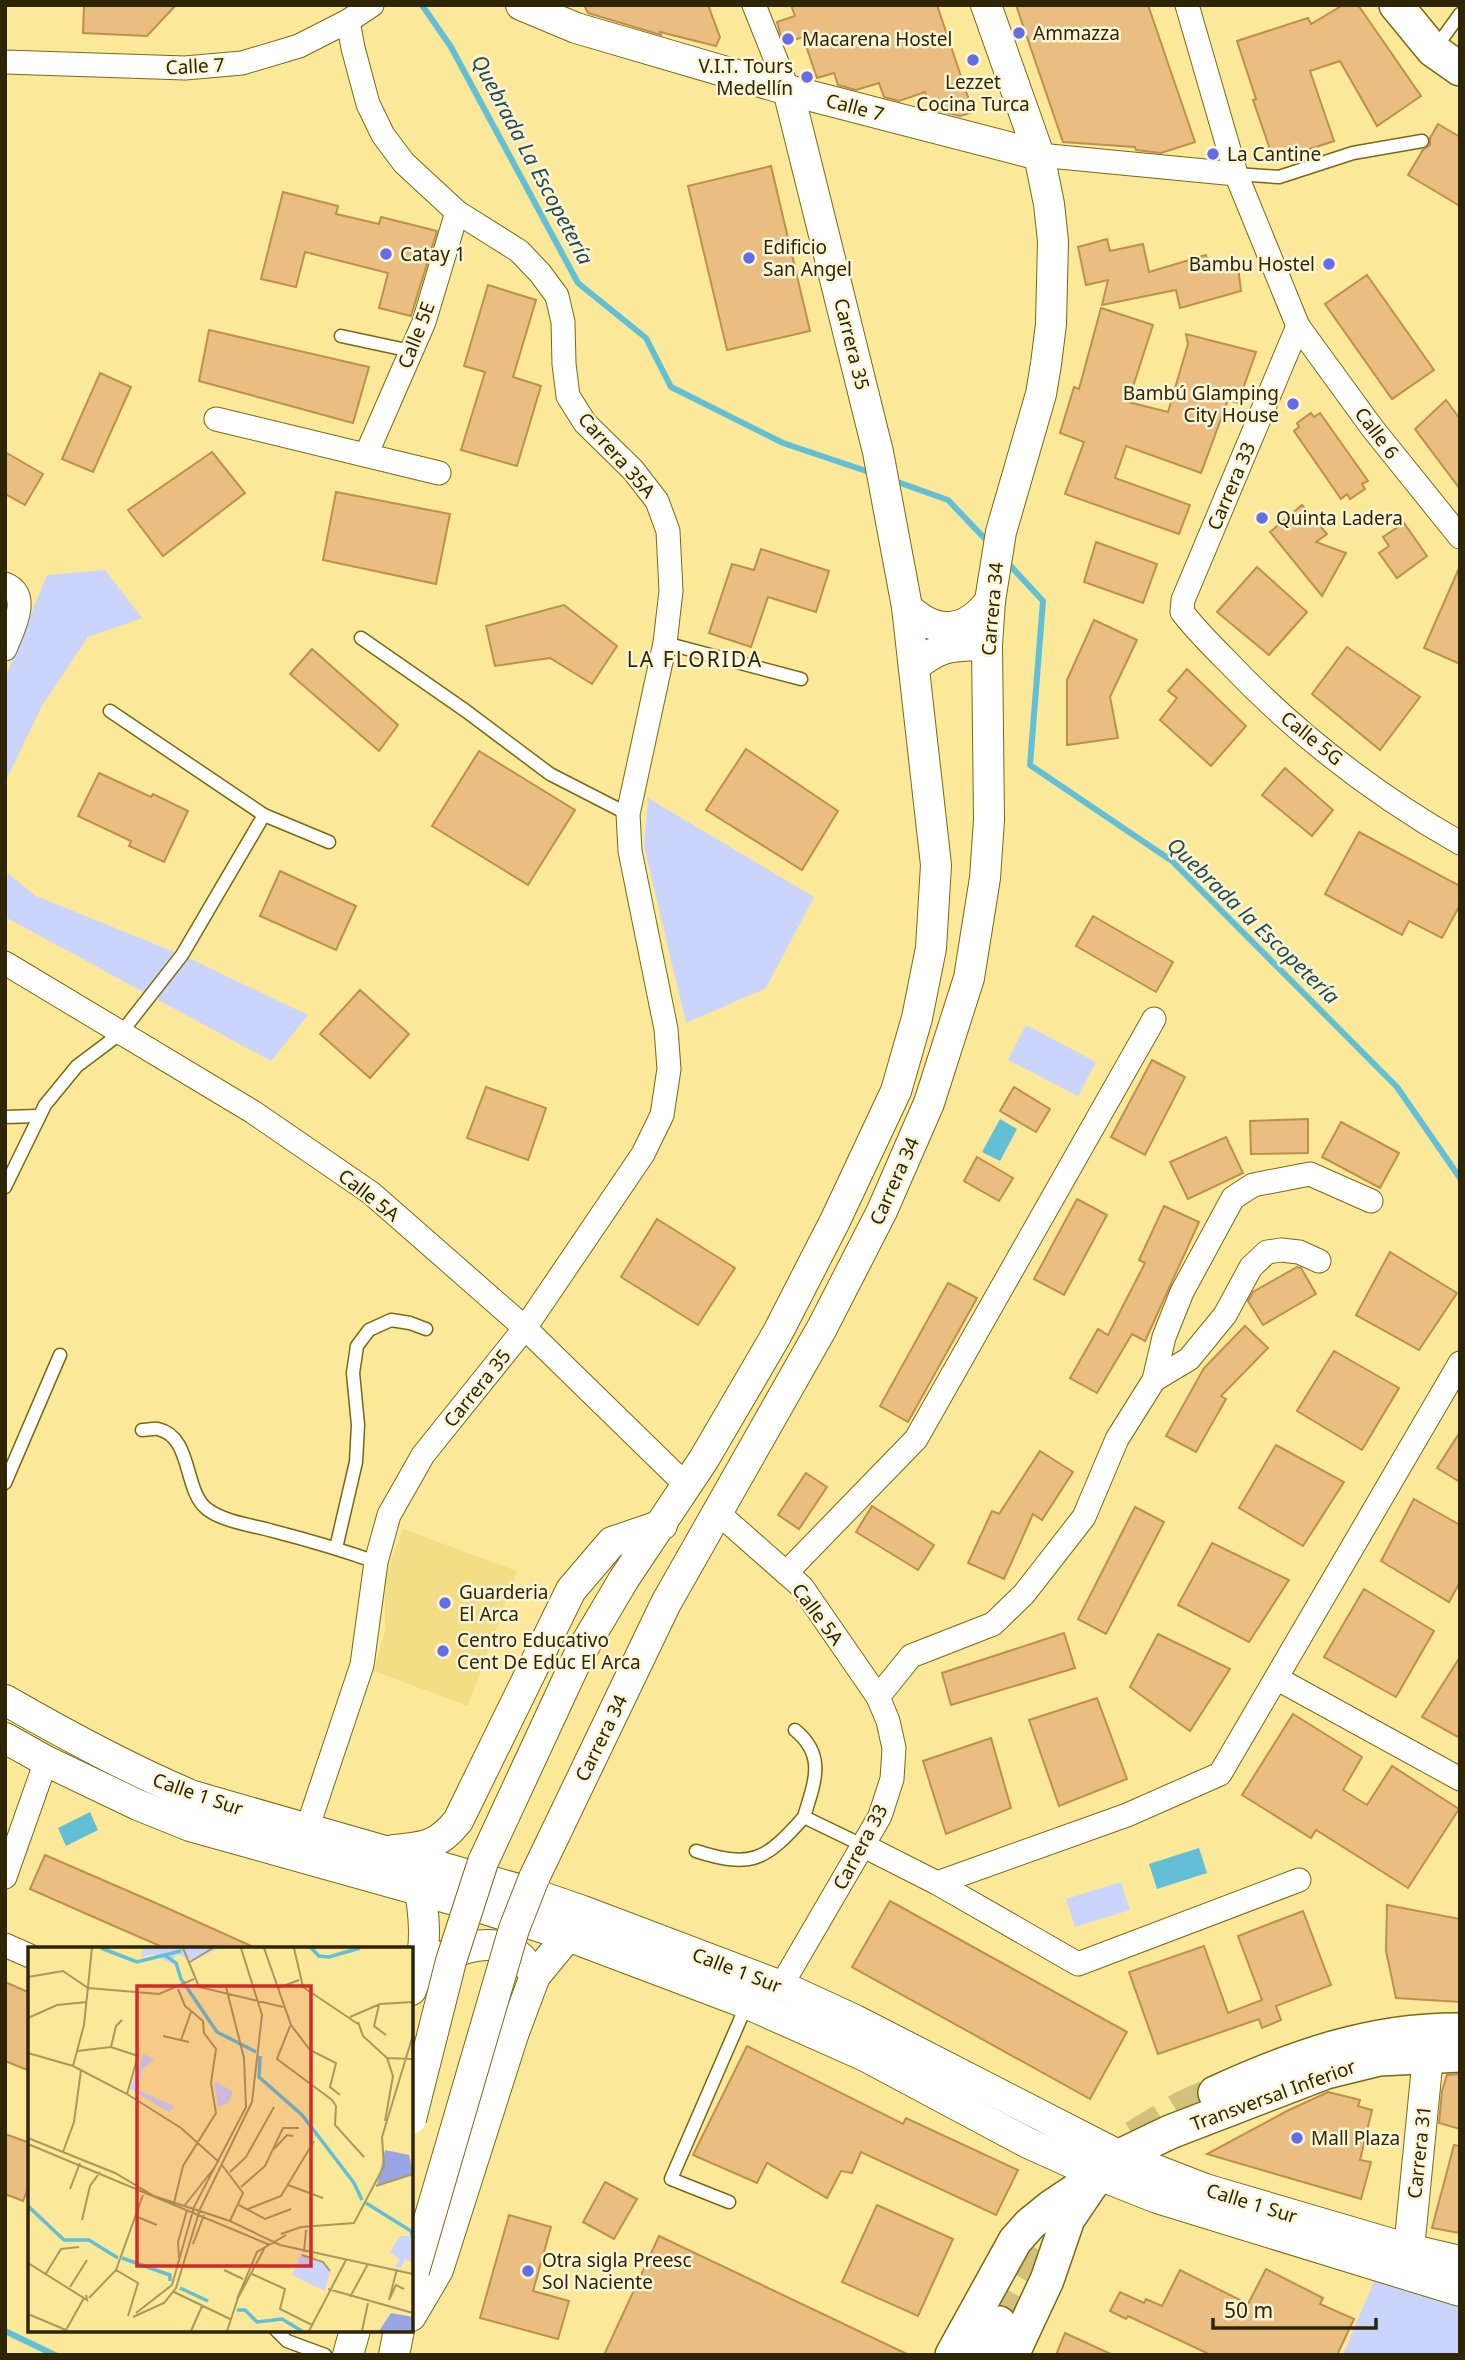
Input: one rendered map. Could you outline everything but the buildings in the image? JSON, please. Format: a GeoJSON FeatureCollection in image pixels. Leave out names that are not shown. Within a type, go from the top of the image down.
{"type":"FeatureCollection","features":[{"type":"Feature","properties":{"kind":"main road"},"geometry":{"type":"LineString","coordinates":[[1396,5],[1438,51]]}},
{"type":"Feature","properties":{"kind":"main road","name":"Transversal Inferior"},"geometry":{"type":"LineString","coordinates":[[1215,2093],[1257,2074],[1352,2041],[1427,2029],[1460,2030]]}},
{"type":"Feature","properties":{"kind":"main road","name":"Transversal Inferior"},"geometry":{"type":"LineString","coordinates":[[952,2355],[1015,2241],[1051,2207],[1109,2166],[1170,2132],[1326,2072],[1379,2059],[1444,2055]]}},
{"type":"Feature","properties":{"kind":"main road","name":"Transversal Inferior"},"geometry":{"type":"LineString","coordinates":[[1012,2355],[1047,2280],[1068,2219],[1109,2166]]}},
{"type":"Feature","properties":{"kind":"main road"},"geometry":{"type":"LineString","coordinates":[[982,2355],[999,2323]]}},
{"type":"Feature","properties":{"kind":"street","name":"Calle 7"},"geometry":{"type":"LineString","coordinates":[[5,62],[185,68],[242,63],[299,46],[344,13],[372,5]]}},
{"type":"Feature","properties":{"kind":"street","name":"Carrera 35"},"geometry":{"type":"LineString","coordinates":[[754,5],[788,90],[878,452],[907,607]]}},
{"type":"Feature","properties":{"kind":"street","name":"Carrera 34"},"geometry":{"type":"LineString","coordinates":[[413,2277],[514,1929],[534,1878],[666,1603],[822,1328],[882,1211],[929,1103],[969,978],[985,878],[989,820],[987,645],[992,591],[1001,532],[1041,394],[1051,324],[1052,241],[1049,204],[1039,155],[986,5]]}},
{"type":"Feature","properties":{"kind":"street","name":"Calle 7"},"geometry":{"type":"LineString","coordinates":[[523,7],[576,28],[788,90],[1039,155],[1236,174]]}},
{"type":"Feature","properties":{"kind":"street"},"geometry":{"type":"LineString","coordinates":[[1193,7],[1236,174],[1298,326]]}},
{"type":"Feature","properties":{"kind":"street","name":"Carrera 35A"},"geometry":{"type":"LineString","coordinates":[[344,13],[368,104],[383,135],[404,163],[457,212],[519,251],[557,296],[563,322],[568,396],[584,423],[633,470],[657,501],[668,531],[671,591],[665,643],[628,814],[630,851],[653,968]]}},
{"type":"Feature","properties":{"kind":"street"},"geometry":{"type":"LineString","coordinates":[[987,141],[1000,135],[1011,122],[1018,96]]}},
{"type":"Feature","properties":{"kind":"street","name":"Calle 5E"},"geometry":{"type":"LineString","coordinates":[[366,455],[424,322],[457,212]]}},
{"type":"Feature","properties":{"kind":"street","name":"Calle 6"},"geometry":{"type":"LineString","coordinates":[[1298,326],[1373,429],[1460,537]]}},
{"type":"Feature","properties":{"kind":"street","name":"Carrera 33"},"geometry":{"type":"LineString","coordinates":[[1182,612],[1183,600],[1298,326]]}},
{"type":"Feature","properties":{"kind":"street"},"geometry":{"type":"LineString","coordinates":[[216,419],[439,472]]}},
{"type":"Feature","properties":{"kind":"street"},"geometry":{"type":"LineString","coordinates":[[5,649],[21,606],[11,590]]}},
{"type":"Feature","properties":{"kind":"street"},"geometry":{"type":"LineString","coordinates":[[907,607],[919,619],[934,626],[950,627],[967,623],[981,614],[992,591]]}},
{"type":"Feature","properties":{"kind":"street","name":"Carrera 34"},"geometry":{"type":"LineString","coordinates":[[413,2111],[451,1961],[483,1862],[579,1655],[625,1579],[688,1486],[777,1334],[835,1221],[896,1091],[917,1017],[931,948],[936,865],[907,607]]}},
{"type":"Feature","properties":{"kind":"street","name":"Calle 5G"},"geometry":{"type":"LineString","coordinates":[[1182,612],[1259,695],[1309,738],[1379,791],[1460,843]]}},
{"type":"Feature","properties":{"kind":"street"},"geometry":{"type":"LineString","coordinates":[[914,667],[937,650],[987,645]]}},
{"type":"Feature","properties":{"kind":"street","name":"Calle 5A"},"geometry":{"type":"LineString","coordinates":[[5,963],[253,1112],[371,1194],[525,1328],[688,1486]]}},
{"type":"Feature","properties":{"kind":"street","name":"Carrera 35"},"geometry":{"type":"LineString","coordinates":[[307,1829],[362,1665],[376,1562],[389,1515],[423,1455],[525,1328],[643,1154],[662,1115],[669,1069],[666,1029],[653,968]]}},
{"type":"Feature","properties":{"kind":"street"},"geometry":{"type":"LineString","coordinates":[[786,1573],[916,1439],[1154,1019]]}},
{"type":"Feature","properties":{"kind":"street"},"geometry":{"type":"LineString","coordinates":[[878,1697],[911,1656],[993,1624],[1024,1594],[1084,1517],[1117,1439],[1154,1380],[1164,1337],[1182,1292],[1233,1198],[1253,1185],[1310,1174],[1371,1201]]}},
{"type":"Feature","properties":{"kind":"street"},"geometry":{"type":"LineString","coordinates":[[1154,1380],[1189,1359],[1225,1315],[1251,1267],[1267,1252],[1299,1252],[1319,1261]]}},
{"type":"Feature","properties":{"kind":"street"},"geometry":{"type":"LineString","coordinates":[[937,1883],[1127,1815],[1220,1774],[1460,1363]]}},
{"type":"Feature","properties":{"kind":"street","name":"Calle 5A"},"geometry":{"type":"LineString","coordinates":[[717,1512],[802,1587],[878,1697]]}},
{"type":"Feature","properties":{"kind":"street"},"geometry":{"type":"LineString","coordinates":[[386,1850],[431,1846],[446,1836],[458,1821],[571,1590],[611,1542],[662,1525]]}},
{"type":"Feature","properties":{"kind":"street"},"geometry":{"type":"LineString","coordinates":[[1276,1678],[1460,1779]]}},
{"type":"Feature","properties":{"kind":"street","name":"Carrera 33"},"geometry":{"type":"LineString","coordinates":[[781,1986],[880,1816],[892,1779],[894,1748],[888,1721],[878,1697]]}},
{"type":"Feature","properties":{"kind":"street","name":"Calle 1 Sur"},"geometry":{"type":"LineString","coordinates":[[5,1700],[145,1776],[193,1796],[528,1892],[781,1986],[855,2020],[1109,2166],[1199,2212],[1460,2291]]}},
{"type":"Feature","properties":{"kind":"street","name":"Calle 1 Sur"},"geometry":{"type":"LineString","coordinates":[[5,1738],[138,1805],[190,1826],[568,1936],[748,2004],[865,2056],[1028,2143],[1205,2189],[1409,2249],[1460,2261]]}},
{"type":"Feature","properties":{"kind":"street"},"geometry":{"type":"LineString","coordinates":[[5,1877],[46,1761]]}},
{"type":"Feature","properties":{"kind":"street"},"geometry":{"type":"LineString","coordinates":[[864,1846],[937,1883],[1079,1964],[1300,1880]]}},
{"type":"Feature","properties":{"kind":"street"},"geometry":{"type":"LineString","coordinates":[[416,1978],[425,1940],[420,1891]]}},
{"type":"Feature","properties":{"kind":"street"},"geometry":{"type":"LineString","coordinates":[[413,2313],[438,2270],[513,2035],[535,1976],[568,1936]]}},
{"type":"Feature","properties":{"kind":"street"},"geometry":{"type":"LineString","coordinates":[[416,1978],[463,1949],[497,1944],[514,1951],[535,1976]]}},
{"type":"Feature","properties":{"kind":"street"},"geometry":{"type":"LineString","coordinates":[[5,1945],[28,1955]]}},
{"type":"Feature","properties":{"kind":"street","name":"Carrera 31"},"geometry":{"type":"LineString","coordinates":[[1409,2249],[1444,2055]]}},
{"type":"Feature","properties":{"kind":"street"},"geometry":{"type":"LineString","coordinates":[[348,2355],[354,2332]]}},
{"type":"Feature","properties":{"kind":"lane"},"geometry":{"type":"LineString","coordinates":[[1438,51],[1460,14]]}},
{"type":"Feature","properties":{"kind":"lane"},"geometry":{"type":"LineString","coordinates":[[1236,174],[1279,177],[1353,153],[1422,141]]}},
{"type":"Feature","properties":{"kind":"lane"},"geometry":{"type":"LineString","coordinates":[[341,336],[411,351]]}},
{"type":"Feature","properties":{"kind":"lane"},"geometry":{"type":"LineString","coordinates":[[361,638],[550,774],[628,814]]}},
{"type":"Feature","properties":{"kind":"lane"},"geometry":{"type":"LineString","coordinates":[[665,643],[800,679]]}},
{"type":"Feature","properties":{"kind":"lane"},"geometry":{"type":"LineString","coordinates":[[110,711],[264,815],[329,842]]}},
{"type":"Feature","properties":{"kind":"lane"},"geometry":{"type":"LineString","coordinates":[[5,1187],[38,1116],[77,1066],[121,1033],[182,955],[264,815]]}},
{"type":"Feature","properties":{"kind":"lane"},"geometry":{"type":"LineString","coordinates":[[5,1117],[38,1116]]}},
{"type":"Feature","properties":{"kind":"lane"},"geometry":{"type":"LineString","coordinates":[[336,1548],[356,1462],[358,1425],[353,1373],[357,1346],[369,1330],[391,1320],[410,1322],[426,1329]]}},
{"type":"Feature","properties":{"kind":"lane"},"geometry":{"type":"LineString","coordinates":[[5,1483],[60,1355]]}},
{"type":"Feature","properties":{"kind":"lane"},"geometry":{"type":"LineString","coordinates":[[142,1430],[158,1429],[172,1437],[183,1454],[194,1491],[206,1508],[228,1519],[336,1548],[376,1562]]}},
{"type":"Feature","properties":{"kind":"lane"},"geometry":{"type":"LineString","coordinates":[[696,1851],[722,1860],[744,1861],[766,1854],[804,1817],[817,1770],[814,1753],[807,1740],[796,1730]]}},
{"type":"Feature","properties":{"kind":"lane"},"geometry":{"type":"LineString","coordinates":[[804,1817],[864,1846]]}},
{"type":"Feature","properties":{"kind":"lane"},"geometry":{"type":"LineString","coordinates":[[729,2202],[671,2179],[748,2004]]}},
{"type":"Feature","properties":{"kind":"lane"},"geometry":{"type":"LineString","coordinates":[[278,2332],[287,2341],[325,2355]]}},
{"type":"Feature","properties":{"kind":"shaded area"},"geometry":{"type":"Polygon","coordinates":[[[105,570],[142,618],[88,637],[43,704],[5,782],[5,678],[47,575],[105,570]]]}},
{"type":"Feature","properties":{"kind":"shaded area"},"geometry":{"type":"Polygon","coordinates":[[[648,798],[814,897],[766,988],[686,1023],[644,846],[648,798]]]}},
{"type":"Feature","properties":{"kind":"shaded area"},"geometry":{"type":"Polygon","coordinates":[[[5,852],[7,873],[36,896],[182,955],[308,1015],[271,1061],[5,917],[5,852]]]}},
{"type":"Feature","properties":{"kind":"shaded area"},"geometry":{"type":"Polygon","coordinates":[[[1026,1025],[1096,1062],[1078,1096],[1008,1060],[1026,1025]]]}},
{"type":"Feature","properties":{"kind":"shaded area"},"geometry":{"type":"Polygon","coordinates":[[[1000,1119],[1017,1129],[1000,1161],[982,1152],[1000,1119]]]}},
{"type":"Feature","properties":{"kind":"shaded area","name":"Guarderia El Arca"},"geometry":{"type":"Polygon","coordinates":[[[403,1529],[517,1571],[468,1706],[374,1671],[385,1630],[385,1576],[403,1529]]]}},
{"type":"Feature","properties":{"kind":"shaded area"},"geometry":{"type":"Polygon","coordinates":[[[90,1812],[98,1830],[66,1846],[58,1828],[90,1812]]]}},
{"type":"Feature","properties":{"kind":"shaded area"},"geometry":{"type":"Polygon","coordinates":[[[1199,1848],[1207,1873],[1157,1889],[1149,1864],[1199,1848]]]}},
{"type":"Feature","properties":{"kind":"shaded area"},"geometry":{"type":"Polygon","coordinates":[[[1121,1882],[1130,1910],[1075,1927],[1066,1899],[1121,1882]]]}},
{"type":"Feature","properties":{"kind":"shaded area"},"geometry":{"type":"Polygon","coordinates":[[[1381,2265],[1460,2290],[1460,2355],[1343,2355],[1381,2265]]]}},
{"type":"Feature","properties":{"kind":"waterway","name":"Quebrada La Escopetería"},"geometry":{"type":"LineString","coordinates":[[422,5],[451,47],[578,283],[646,338],[671,387],[783,443],[872,473]]}},
{"type":"Feature","properties":{"kind":"waterway","name":"Quebrada la Escopetería"},"geometry":{"type":"LineString","coordinates":[[892,480],[948,500],[989,543]]}},
{"type":"Feature","properties":{"kind":"waterway","name":"Quebrada la Escopetería"},"geometry":{"type":"LineString","coordinates":[[1006,561],[1043,601],[1030,765],[1172,861],[1397,1087],[1460,1178]]}},
{"type":"Feature","properties":{"kind":"waterway"},"geometry":{"type":"LineString","coordinates":[[5,2331],[55,2355]]}},
{"type":"Feature","properties":{"kind":"tunnel"},"geometry":{"type":"LineString","coordinates":[[1134,2137],[1183,2107],[1215,2093]]}},
{"type":"Feature","properties":{"kind":"tunnel"},"geometry":{"type":"LineString","coordinates":[[999,2323],[1060,2221]]}},
{"type":"Feature","properties":{"kind":"place","name":"Ammazza"},"geometry":{"type":"Point","coordinates":[1019,33]}},
{"type":"Feature","properties":{"kind":"place","name":"Macarena Hostel"},"geometry":{"type":"Point","coordinates":[788,39]}},
{"type":"Feature","properties":{"kind":"place","name":"Lezzet Cocina Turca"},"geometry":{"type":"Point","coordinates":[973,60]}},
{"type":"Feature","properties":{"kind":"place","name":"V.I.T. Tours Medellín"},"geometry":{"type":"Point","coordinates":[807,77]}},
{"type":"Feature","properties":{"kind":"place","name":"La Cantine"},"geometry":{"type":"Point","coordinates":[1213,154]}},
{"type":"Feature","properties":{"kind":"place","name":"Catay 1"},"geometry":{"type":"Point","coordinates":[386,254]}},
{"type":"Feature","properties":{"kind":"place","name":"Edificio San Angel"},"geometry":{"type":"Point","coordinates":[749,258]}},
{"type":"Feature","properties":{"kind":"place","name":"Bambu Hostel"},"geometry":{"type":"Point","coordinates":[1329,264]}},
{"type":"Feature","properties":{"kind":"place","name":"Bambú Glamping City House"},"geometry":{"type":"Point","coordinates":[1293,404]}},
{"type":"Feature","properties":{"kind":"place","name":"Quinta Ladera"},"geometry":{"type":"Point","coordinates":[1262,518]}},
{"type":"Feature","properties":{"kind":"place","name":"Guarderia El Arca"},"geometry":{"type":"Point","coordinates":[445,1603]}},
{"type":"Feature","properties":{"kind":"place","name":"Centro Educativo Cent De Educ El Arca"},"geometry":{"type":"Point","coordinates":[443,1651]}},
{"type":"Feature","properties":{"kind":"place","name":"Mall Plaza"},"geometry":{"type":"Point","coordinates":[1297,2138]}},
{"type":"Feature","properties":{"kind":"place","name":"Otra sigla Preesc Sol Naciente"},"geometry":{"type":"Point","coordinates":[528,2271]}},
{"type":"Feature","properties":{"kind":"district","name":"LA FLORIDA"},"geometry":{"type":"Point","coordinates":[695,660]}}]}
